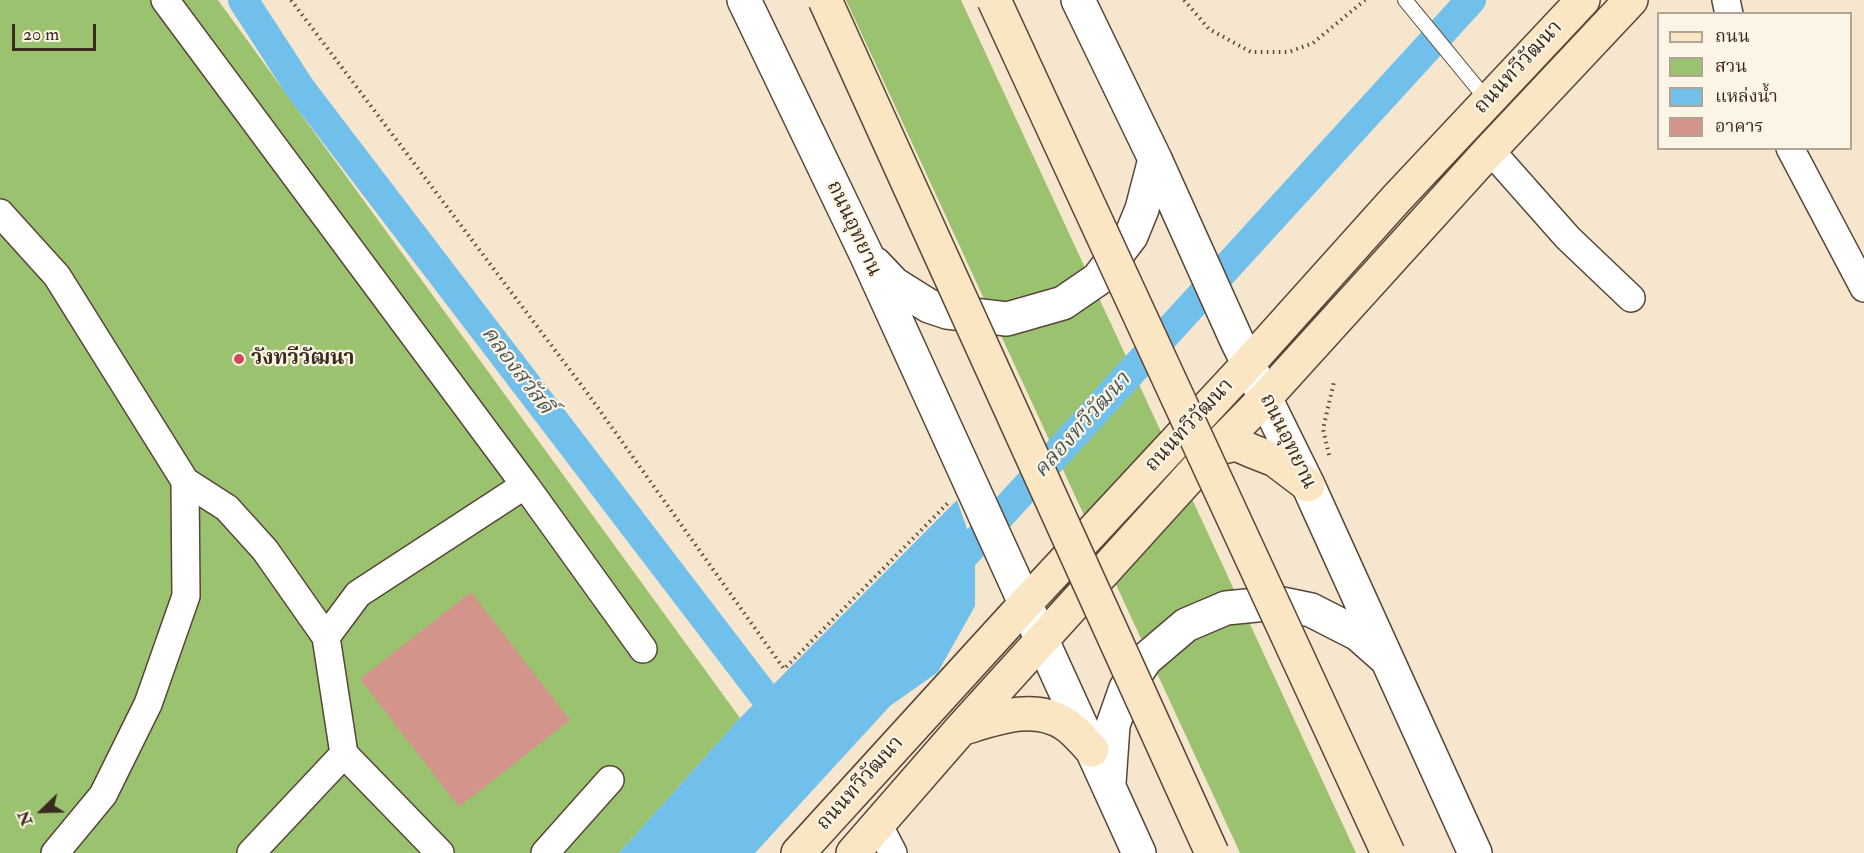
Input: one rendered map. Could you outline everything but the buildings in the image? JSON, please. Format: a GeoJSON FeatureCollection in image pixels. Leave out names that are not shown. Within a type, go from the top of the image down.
{"type":"FeatureCollection","features":[{"type":"Feature","properties":{"kind":"main road"},"geometry":{"type":"LineString","coordinates":[[825,0],[1212,853]]}},
{"type":"Feature","properties":{"kind":"main road"},"geometry":{"type":"LineString","coordinates":[[994,0],[1388,853]]}},
{"type":"Feature","properties":{"kind":"main road","name":"ถนนทวีวัฒนา"},"geometry":{"type":"LineString","coordinates":[[798,853],[1022,594],[1243,353],[1397,198],[1479,90],[1582,0]]}},
{"type":"Feature","properties":{"kind":"main road","name":"ถนนทวีวัฒนา"},"geometry":{"type":"LineString","coordinates":[[853,853],[961,729],[1215,449],[1266,397],[1490,150],[1631,0]]}},
{"type":"Feature","properties":{"kind":"main road"},"geometry":{"type":"LineString","coordinates":[[1215,449],[1236,444],[1275,460],[1308,485]]}},
{"type":"Feature","properties":{"kind":"main road"},"geometry":{"type":"LineString","coordinates":[[961,729],[1024,713],[1048,716],[1066,724],[1092,750]]}},
{"type":"Feature","properties":{"kind":"street"},"geometry":{"type":"LineString","coordinates":[[165,0],[525,485],[643,649]]}},
{"type":"Feature","properties":{"kind":"street","name":"ถนนอุทยาน"},"geometry":{"type":"LineString","coordinates":[[744,0],[866,254],[1139,853]]}},
{"type":"Feature","properties":{"kind":"street","name":"ถนนอุทยาน"},"geometry":{"type":"LineString","coordinates":[[1078,0],[1155,159],[1170,197],[1243,353],[1308,485],[1476,853]]}},
{"type":"Feature","properties":{"kind":"street"},"geometry":{"type":"LineString","coordinates":[[1490,150],[1568,238],[1631,298]]}},
{"type":"Feature","properties":{"kind":"street"},"geometry":{"type":"LineString","coordinates":[[1791,150],[1864,288]]}},
{"type":"Feature","properties":{"kind":"street"},"geometry":{"type":"LineString","coordinates":[[866,254],[894,284],[929,306],[947,312],[1007,319],[1063,303],[1098,279],[1131,236],[1142,208],[1155,159]]}},
{"type":"Feature","properties":{"kind":"street"},"geometry":{"type":"LineString","coordinates":[[0,213],[57,276],[185,481],[227,508],[265,550],[326,637],[344,754],[440,853]]}},
{"type":"Feature","properties":{"kind":"street"},"geometry":{"type":"LineString","coordinates":[[55,853],[103,795],[148,704],[186,596],[185,481]]}},
{"type":"Feature","properties":{"kind":"street"},"geometry":{"type":"LineString","coordinates":[[326,637],[358,594],[525,485]]}},
{"type":"Feature","properties":{"kind":"street"},"geometry":{"type":"LineString","coordinates":[[1109,785],[1113,725],[1126,688],[1146,659],[1186,625],[1226,608],[1276,603],[1311,610],[1349,629],[1358,634],[1389,662]]}},
{"type":"Feature","properties":{"kind":"street"},"geometry":{"type":"LineString","coordinates":[[251,853],[344,754]]}},
{"type":"Feature","properties":{"kind":"street"},"geometry":{"type":"LineString","coordinates":[[544,853],[610,780]]}},
{"type":"Feature","properties":{"kind":"street"},"geometry":{"type":"LineString","coordinates":[[878,824],[893,853]]}},
{"type":"Feature","properties":{"kind":"lane"},"geometry":{"type":"LineString","coordinates":[[1405,0],[1479,90]]}},
{"type":"Feature","properties":{"kind":"path"},"geometry":{"type":"LineString","coordinates":[[291,0],[588,394],[784,669],[946,504]]}},
{"type":"Feature","properties":{"kind":"path"},"geometry":{"type":"LineString","coordinates":[[1184,0],[1209,29],[1251,52],[1289,52],[1313,43],[1365,0]]}},
{"type":"Feature","properties":{"kind":"green space","name":"วังทวีวัฒนา"},"geometry":{"type":"Polygon","coordinates":[[[0,0],[218,0],[740,718],[619,853],[0,853],[0,0]]]}},
{"type":"Feature","properties":{"kind":"green space"},"geometry":{"type":"Polygon","coordinates":[[[846,0],[961,0],[1356,853],[1240,853],[846,0]]]}},
{"type":"Feature","properties":{"kind":"water"},"geometry":{"type":"Polygon","coordinates":[[[957,500],[975,552],[975,606],[938,672],[890,706],[755,853],[619,853],[740,718],[957,500]]]}},
{"type":"Feature","properties":{"kind":"waterway","name":"คลองสวัสดิ์"},"geometry":{"type":"LineString","coordinates":[[243,0],[300,88],[788,727]]}},
{"type":"Feature","properties":{"kind":"waterway","name":"คลองทวีวัฒนา"},"geometry":{"type":"LineString","coordinates":[[945,576],[1471,0]]}},
{"type":"Feature","properties":{"kind":"place","name":"วังทวีวัฒนา"},"geometry":{"type":"Point","coordinates":[239,359]}}]}
